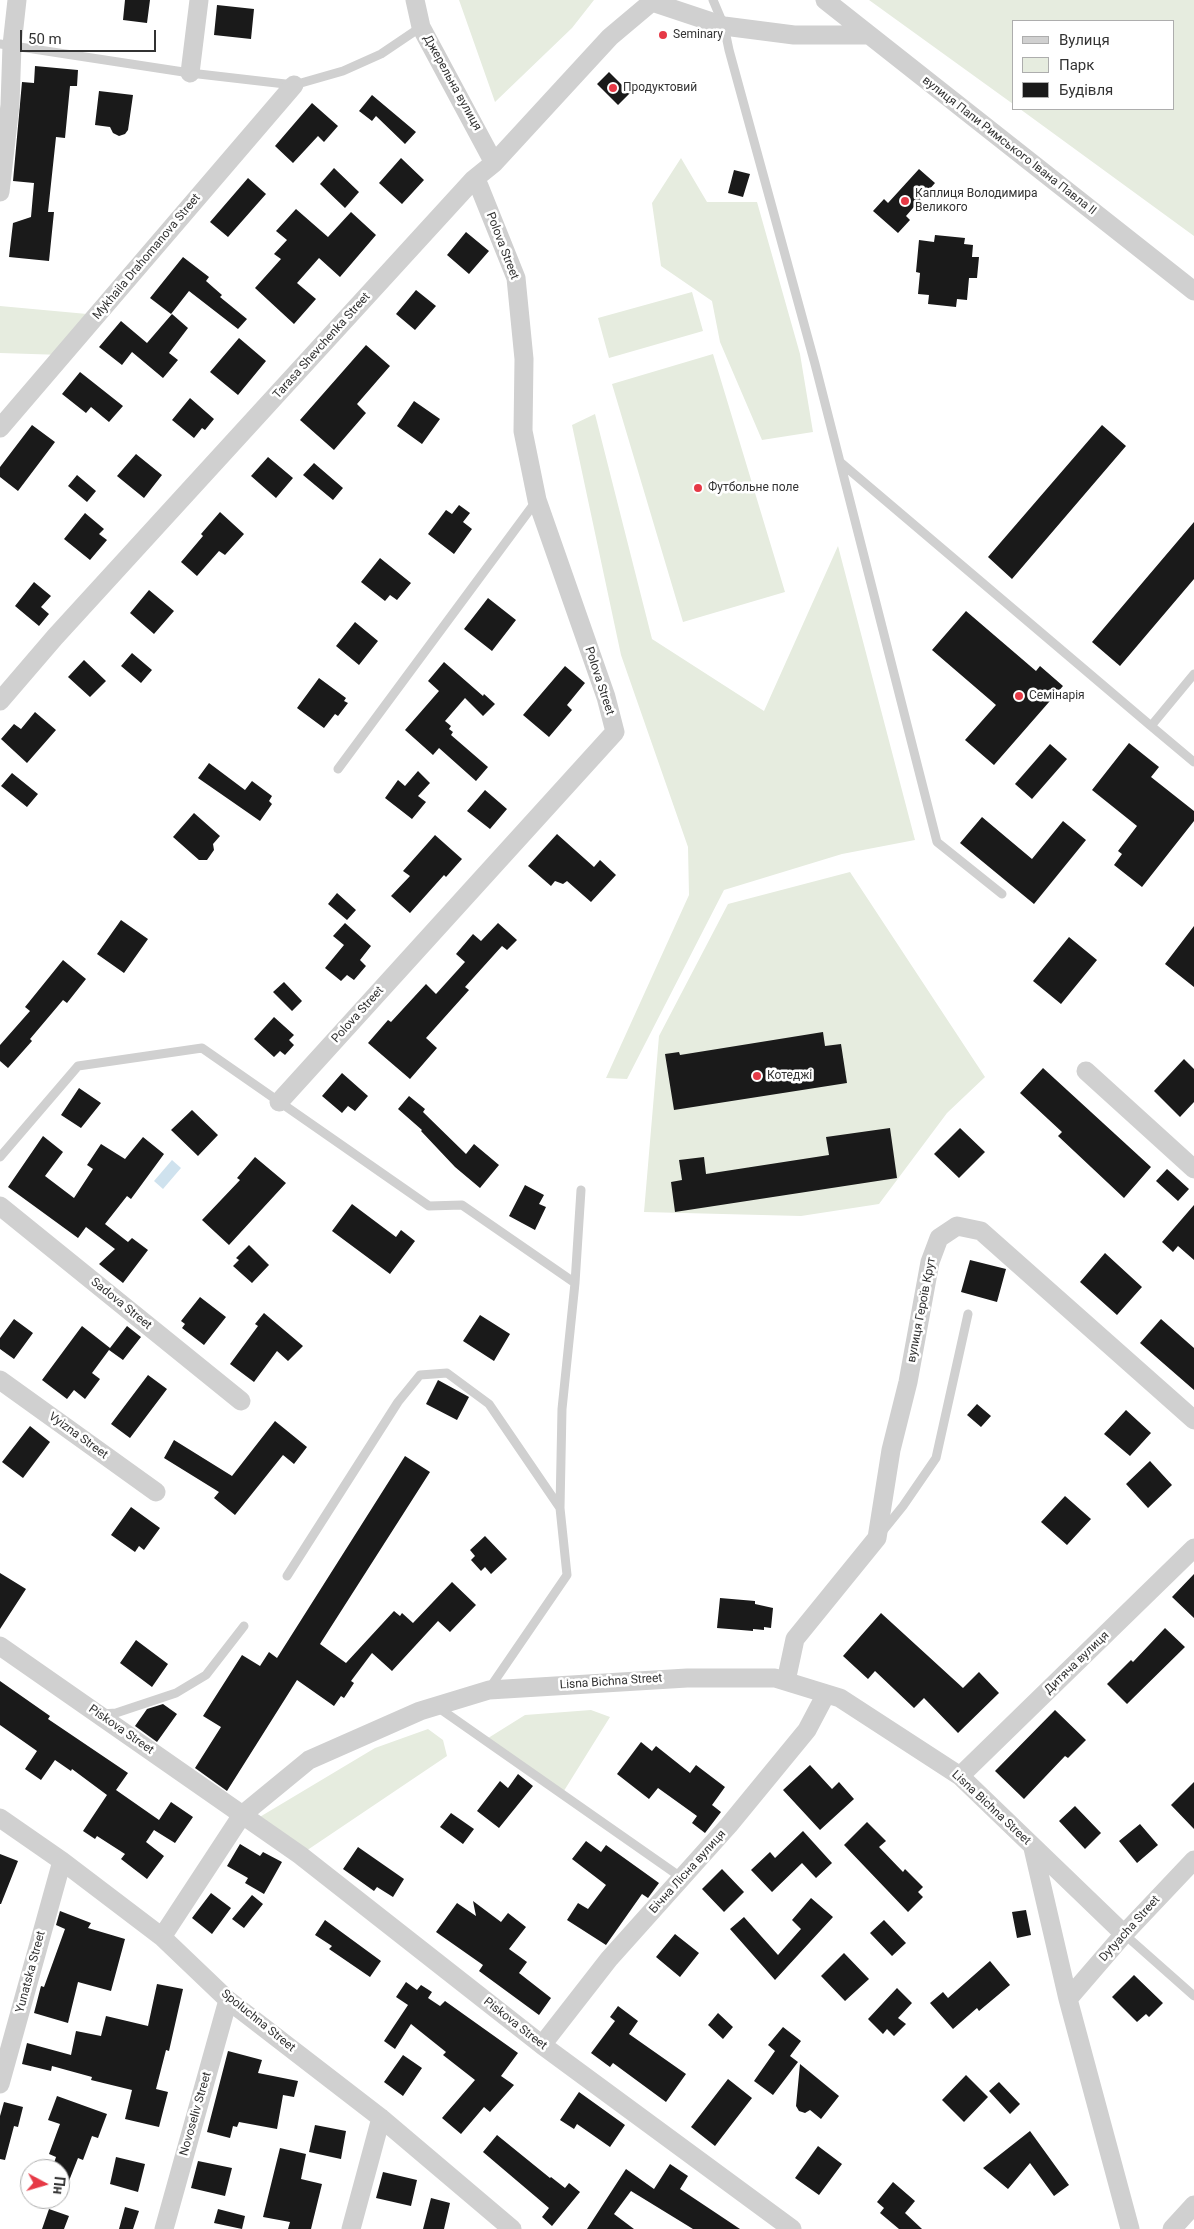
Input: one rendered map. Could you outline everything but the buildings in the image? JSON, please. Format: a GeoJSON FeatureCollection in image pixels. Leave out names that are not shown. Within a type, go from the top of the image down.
{"type":"FeatureCollection","features":[{"type":"Feature","properties":{"kind":"street"},"geometry":{"type":"LineString","coordinates":[[0,192],[10,104],[6,44],[17,0]]}},
{"type":"Feature","properties":{"kind":"street"},"geometry":{"type":"LineString","coordinates":[[190,72],[199,0]]}},
{"type":"Feature","properties":{"kind":"street","name":"Джерельна вулиця"},"geometry":{"type":"LineString","coordinates":[[415,0],[420,26],[494,163]]}},
{"type":"Feature","properties":{"kind":"street","name":"вулиця Папи Римського Івана Павла ІІ"},"geometry":{"type":"LineString","coordinates":[[825,0],[1194,291]]}},
{"type":"Feature","properties":{"kind":"street"},"geometry":{"type":"LineString","coordinates":[[653,1],[724,26],[794,35],[867,35]]}},
{"type":"Feature","properties":{"kind":"street","name":"Tarasa Shevchenka Street"},"geometry":{"type":"LineString","coordinates":[[0,701],[55,637],[474,180],[494,163],[610,37],[653,1]]}},
{"type":"Feature","properties":{"kind":"street","name":"Mykhaila Drahomanova Street"},"geometry":{"type":"LineString","coordinates":[[0,428],[294,85]]}},
{"type":"Feature","properties":{"kind":"street","name":"Polova Street"},"geometry":{"type":"LineString","coordinates":[[279,1102],[615,732],[606,697],[537,500],[523,431],[524,359],[516,278],[479,186],[474,180]]}},
{"type":"Feature","properties":{"kind":"street"},"geometry":{"type":"LineString","coordinates":[[1086,1071],[1194,1169]]}},
{"type":"Feature","properties":{"kind":"street","name":"Sadova Street"},"geometry":{"type":"LineString","coordinates":[[0,1206],[241,1401]]}},
{"type":"Feature","properties":{"kind":"street","name":"вулиця Героїв Крут"},"geometry":{"type":"LineString","coordinates":[[877,1538],[891,1450],[908,1382],[930,1262],[939,1238],[957,1226],[981,1230],[1194,1420]]}},
{"type":"Feature","properties":{"kind":"street","name":"Vyizna Street"},"geometry":{"type":"LineString","coordinates":[[0,1380],[156,1492]]}},
{"type":"Feature","properties":{"kind":"street"},"geometry":{"type":"LineString","coordinates":[[786,1681],[795,1639],[877,1538]]}},
{"type":"Feature","properties":{"kind":"street","name":"Дитяча вулиця"},"geometry":{"type":"LineString","coordinates":[[960,1776],[1194,1548]]}},
{"type":"Feature","properties":{"kind":"street","name":"Piskova Street"},"geometry":{"type":"LineString","coordinates":[[0,1646],[300,1854],[542,2045],[792,2229]]}},
{"type":"Feature","properties":{"kind":"street","name":"Lisna Bichna Street"},"geometry":{"type":"LineString","coordinates":[[489,1690],[687,1678],[775,1678],[840,1698],[960,1776],[1034,1848],[1068,1999],[1130,2229]]}},
{"type":"Feature","properties":{"kind":"street"},"geometry":{"type":"LineString","coordinates":[[162,1937],[242,1815],[309,1760],[420,1711],[489,1690]]}},
{"type":"Feature","properties":{"kind":"street","name":"Бічна Лісна вулиця"},"geometry":{"type":"LineString","coordinates":[[542,2045],[609,1959],[729,1826],[807,1730],[826,1694]]}},
{"type":"Feature","properties":{"kind":"street","name":"Spoluchna Street"},"geometry":{"type":"LineString","coordinates":[[0,1818],[62,1860],[162,1937],[228,2000],[381,2118],[512,2229]]}},
{"type":"Feature","properties":{"kind":"street"},"geometry":{"type":"LineString","coordinates":[[1034,1848],[1124,1934]]}},
{"type":"Feature","properties":{"kind":"street","name":"Yunatska Street"},"geometry":{"type":"LineString","coordinates":[[0,2084],[62,1860]]}},
{"type":"Feature","properties":{"kind":"street","name":"Dytyacha Street"},"geometry":{"type":"LineString","coordinates":[[1068,1999],[1124,1934],[1194,1860]]}},
{"type":"Feature","properties":{"kind":"street","name":"Novoseliv Street"},"geometry":{"type":"LineString","coordinates":[[164,2229],[228,2000]]}},
{"type":"Feature","properties":{"kind":"street"},"geometry":{"type":"LineString","coordinates":[[351,2229],[381,2118]]}},
{"type":"Feature","properties":{"kind":"street"},"geometry":{"type":"LineString","coordinates":[[1172,2229],[1194,2205]]}},
{"type":"Feature","properties":{"kind":"lane"},"geometry":{"type":"LineString","coordinates":[[713,0],[724,26],[840,462],[937,842],[1002,894]]}},
{"type":"Feature","properties":{"kind":"lane"},"geometry":{"type":"LineString","coordinates":[[6,44],[190,72],[294,85],[343,71],[381,54],[420,26]]}},
{"type":"Feature","properties":{"kind":"lane"},"geometry":{"type":"LineString","coordinates":[[840,462],[1194,762]]}},
{"type":"Feature","properties":{"kind":"lane"},"geometry":{"type":"LineString","coordinates":[[338,769],[537,500]]}},
{"type":"Feature","properties":{"kind":"lane"},"geometry":{"type":"LineString","coordinates":[[1151,726],[1194,674]]}},
{"type":"Feature","properties":{"kind":"lane"},"geometry":{"type":"LineString","coordinates":[[0,1157],[78,1066],[202,1048],[429,1206],[462,1205],[575,1283]]}},
{"type":"Feature","properties":{"kind":"lane"},"geometry":{"type":"LineString","coordinates":[[489,1690],[567,1575],[560,1508],[562,1409],[575,1283],[581,1190]]}},
{"type":"Feature","properties":{"kind":"lane"},"geometry":{"type":"LineString","coordinates":[[877,1538],[903,1506],[936,1458],[968,1314]]}},
{"type":"Feature","properties":{"kind":"lane"},"geometry":{"type":"LineString","coordinates":[[288,1576],[398,1402],[420,1375],[447,1373],[490,1404],[560,1508]]}},
{"type":"Feature","properties":{"kind":"lane"},"geometry":{"type":"LineString","coordinates":[[97,1714],[116,1714],[176,1693],[206,1675],[244,1626]]}},
{"type":"Feature","properties":{"kind":"lane"},"geometry":{"type":"LineString","coordinates":[[436,1706],[682,1878]]}},
{"type":"Feature","properties":{"kind":"lane"},"geometry":{"type":"LineString","coordinates":[[1124,1934],[1194,1996]]}},
{"type":"Feature","properties":{"kind":"green space"},"geometry":{"type":"Polygon","coordinates":[[[459,0],[594,0],[572,28],[495,102],[459,0]]]}},
{"type":"Feature","properties":{"kind":"green space"},"geometry":{"type":"Polygon","coordinates":[[[869,0],[1194,0],[1194,236],[1021,110],[1174,110],[1174,20],[1012,20],[1012,103],[869,0]]]}},
{"type":"Feature","properties":{"kind":"green space"},"geometry":{"type":"Polygon","coordinates":[[[681,158],[707,202],[757,202],[800,354],[813,432],[762,440],[720,342],[712,301],[661,266],[652,203],[681,158]]]}},
{"type":"Feature","properties":{"kind":"green space"},"geometry":{"type":"Polygon","coordinates":[[[692,292],[703,331],[609,358],[598,318],[692,292]]]}},
{"type":"Feature","properties":{"kind":"green space"},"geometry":{"type":"Polygon","coordinates":[[[0,306],[98,315],[63,355],[0,353],[0,306]]]}},
{"type":"Feature","properties":{"kind":"green space","name":"Футбольне поле"},"geometry":{"type":"Polygon","coordinates":[[[713,354],[785,592],[683,622],[612,384],[713,354]]]}},
{"type":"Feature","properties":{"kind":"green space"},"geometry":{"type":"Polygon","coordinates":[[[595,414],[652,639],[764,711],[838,546],[915,840],[842,854],[724,890],[627,1079],[606,1078],[689,895],[688,847],[621,655],[572,425],[595,414]]]}},
{"type":"Feature","properties":{"kind":"green space"},"geometry":{"type":"Polygon","coordinates":[[[850,872],[985,1077],[947,1113],[879,1204],[801,1216],[644,1212],[659,1036],[728,904],[850,872]]]}},
{"type":"Feature","properties":{"kind":"green space"},"geometry":{"type":"Polygon","coordinates":[[[591,1710],[610,1717],[562,1794],[485,1740],[525,1715],[591,1710]]]}},
{"type":"Feature","properties":{"kind":"green space"},"geometry":{"type":"Polygon","coordinates":[[[428,1729],[443,1740],[447,1756],[300,1855],[253,1821],[375,1748],[428,1729]]]}},
{"type":"Feature","properties":{"kind":"water"},"geometry":{"type":"Polygon","coordinates":[[[172,1160],[181,1168],[163,1189],[154,1181],[172,1160]]]}},
{"type":"Feature","properties":{"kind":"place","name":"Seminary"},"geometry":{"type":"Point","coordinates":[663,35]}},
{"type":"Feature","properties":{"kind":"place","name":"Продуктовий"},"geometry":{"type":"Point","coordinates":[613,88]}},
{"type":"Feature","properties":{"kind":"place","name":"Каплиця Володимира Великого"},"geometry":{"type":"Point","coordinates":[905,201]}},
{"type":"Feature","properties":{"kind":"place","name":"Футбольне поле"},"geometry":{"type":"Point","coordinates":[698,488]}},
{"type":"Feature","properties":{"kind":"place","name":"Семінарія"},"geometry":{"type":"Point","coordinates":[1019,696]}},
{"type":"Feature","properties":{"kind":"place","name":"Котеджі"},"geometry":{"type":"Point","coordinates":[757,1076]}}]}
